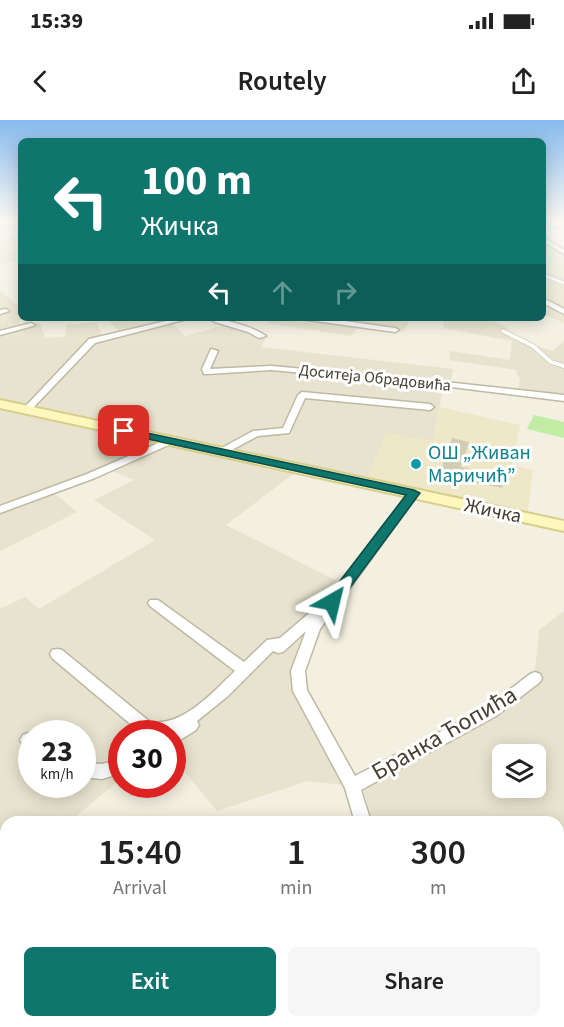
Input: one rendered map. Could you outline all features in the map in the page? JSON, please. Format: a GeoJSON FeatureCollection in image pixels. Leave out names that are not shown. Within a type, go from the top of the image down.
{"type":"FeatureCollection","features":[{"type":"Feature","properties":{"kind":"main road","name":"Жичка"},"geometry":{"type":"LineString","coordinates":[[0,404],[564,526]]}},
{"type":"Feature","properties":{"kind":"street"},"geometry":{"type":"LineString","coordinates":[[546,302],[564,312]]}},
{"type":"Feature","properties":{"kind":"street"},"geometry":{"type":"LineString","coordinates":[[26,410],[92,341],[175,321]]}},
{"type":"Feature","properties":{"kind":"street"},"geometry":{"type":"LineString","coordinates":[[217,321],[254,331],[262,336]]}},
{"type":"Feature","properties":{"kind":"street"},"geometry":{"type":"LineString","coordinates":[[330,321],[395,330]]}},
{"type":"Feature","properties":{"kind":"street"},"geometry":{"type":"LineString","coordinates":[[0,333],[31,325]]}},
{"type":"Feature","properties":{"kind":"street","name":"Доситеја Обрадовића"},"geometry":{"type":"LineString","coordinates":[[214,351],[206,369],[207,372],[271,368],[427,382],[564,398]]}},
{"type":"Feature","properties":{"kind":"street"},"geometry":{"type":"LineString","coordinates":[[221,452],[256,433],[286,431],[302,395],[430,407]]}},
{"type":"Feature","properties":{"kind":"street"},"geometry":{"type":"LineString","coordinates":[[1,508],[91,476],[170,441]]}},
{"type":"Feature","properties":{"kind":"street"},"geometry":{"type":"LineString","coordinates":[[361,816],[352,786],[300,691],[298,671],[314,627],[414,493]]}},
{"type":"Feature","properties":{"kind":"street"},"geometry":{"type":"LineString","coordinates":[[186,728],[220,704],[284,643],[332,602]]}},
{"type":"Feature","properties":{"kind":"street"},"geometry":{"type":"LineString","coordinates":[[154,603],[244,670]]}},
{"type":"Feature","properties":{"kind":"street"},"geometry":{"type":"LineString","coordinates":[[57,654],[146,728],[167,730],[179,725],[206,706],[272,644],[284,643]]}},
{"type":"Feature","properties":{"kind":"street","name":"Бранка Ћопића"},"geometry":{"type":"LineString","coordinates":[[352,786],[491,712],[534,678]]}},
{"type":"Feature","properties":{"kind":"lane"},"geometry":{"type":"LineString","coordinates":[[546,275],[564,283]]}},
{"type":"Feature","properties":{"kind":"lane"},"geometry":{"type":"LineString","coordinates":[[503,331],[532,346],[551,362],[564,366]]}},
{"type":"Feature","properties":{"kind":"shaded area"},"geometry":{"type":"Polygon","coordinates":[[[546,263],[564,263],[564,323],[546,315],[546,263]]]}},
{"type":"Feature","properties":{"kind":"shaded area"},"geometry":{"type":"Polygon","coordinates":[[[0,291],[18,306],[18,321],[20,321],[16,328],[40,323],[45,338],[65,337],[67,325],[97,322],[102,337],[120,333],[108,321],[174,321],[171,322],[185,336],[225,325],[267,336],[261,347],[453,369],[450,385],[444,384],[433,441],[365,483],[300,469],[226,525],[345,585],[314,627],[300,691],[352,786],[308,781],[217,811],[186,774],[186,720],[108,720],[108,790],[76,816],[0,816],[0,609],[25,597],[39,609],[155,540],[94,500],[134,480],[109,469],[53,492],[77,512],[0,551],[0,291]]]}},
{"type":"Feature","properties":{"kind":"shaded area"},"geometry":{"type":"Polygon","coordinates":[[[268,321],[409,322],[404,331],[361,325],[351,336],[267,323],[268,321]]]}},
{"type":"Feature","properties":{"kind":"shaded area"},"geometry":{"type":"Polygon","coordinates":[[[444,321],[493,321],[510,329],[504,330],[526,343],[553,351],[564,341],[564,398],[518,393],[520,380],[516,370],[449,360],[450,351],[510,360],[512,341],[443,328],[444,321]]]}},
{"type":"Feature","properties":{"kind":"shaded area"},"geometry":{"type":"Polygon","coordinates":[[[440,407],[520,425],[512,465],[533,470],[527,517],[365,483],[386,433],[433,441],[440,407]]]}},
{"type":"Feature","properties":{"kind":"shaded area"},"geometry":{"type":"Polygon","coordinates":[[[564,611],[564,816],[370,816],[363,787],[534,679],[539,630],[564,611]]]}},
{"type":"Feature","properties":{"kind":"green space"},"geometry":{"type":"Polygon","coordinates":[[[534,415],[564,422],[564,438],[527,429],[534,415]]]}},
{"type":"Feature","properties":{"kind":"building","name":"ОШ „Живан Маричић”"},"geometry":{"type":"Polygon","coordinates":[[[452,438],[469,442],[461,467],[505,476],[502,488],[439,475],[452,438]]]}},
{"type":"Feature","properties":{"kind":"place","name":"ОШ „Живан Маричић”"},"geometry":{"type":"Point","coordinates":[416,464]}},
{"type":"Feature","properties":{"kind":"route"},"geometry":{"type":"LineString","coordinates":[[124,431],[414,493],[332,602]]}}]}
